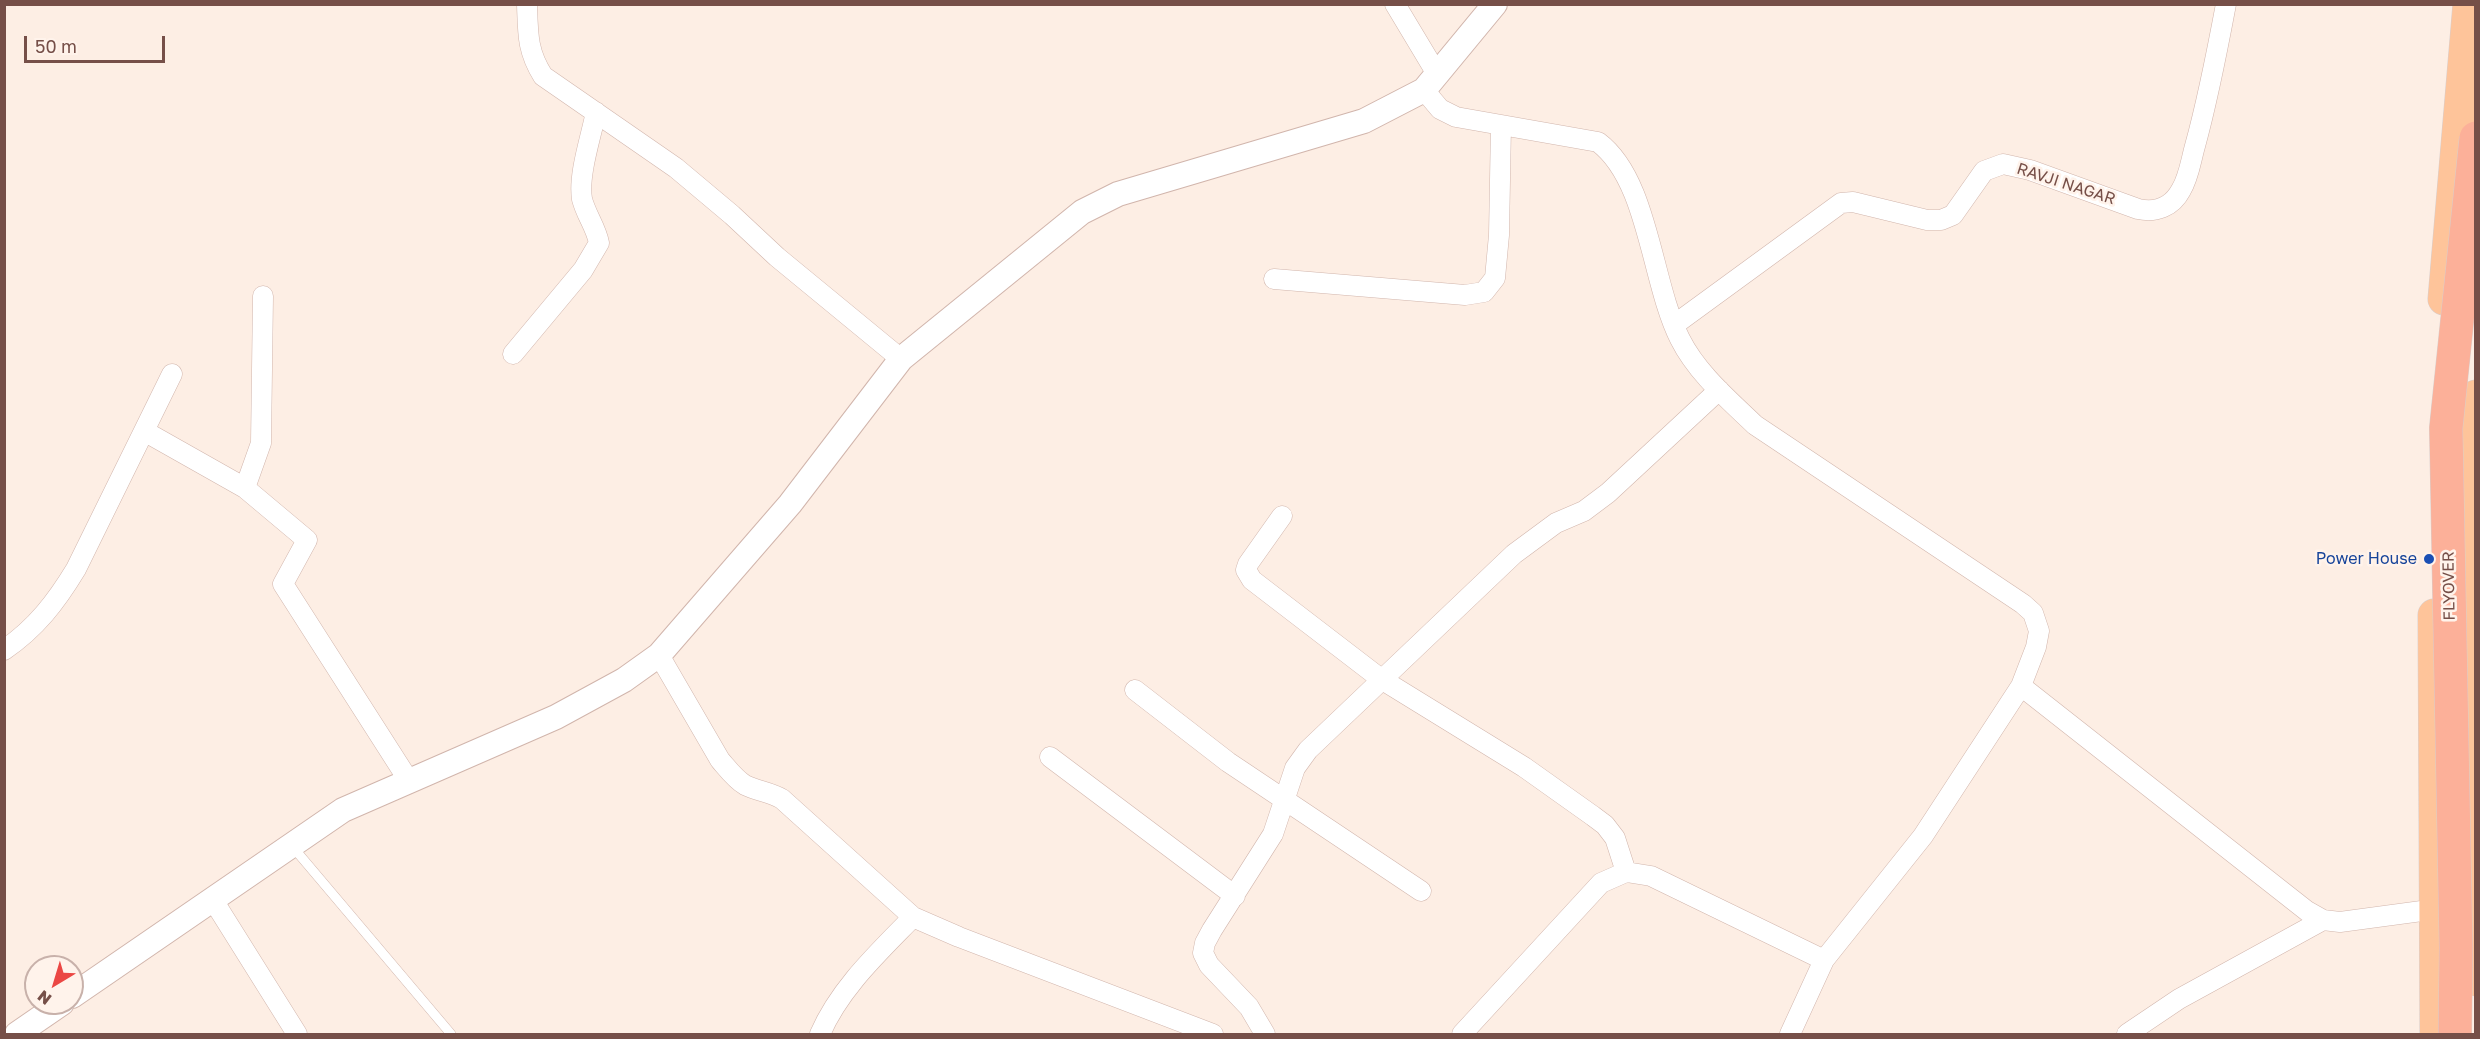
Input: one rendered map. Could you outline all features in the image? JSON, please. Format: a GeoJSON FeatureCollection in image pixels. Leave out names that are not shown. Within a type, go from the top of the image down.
{"type":"FeatureCollection","features":[{"type":"Feature","properties":{"kind":"highway","name":"FLYOVER"},"geometry":{"type":"LineString","coordinates":[[2455,1035],[2456,947],[2446,428],[2475,138]]}},
{"type":"Feature","properties":{"kind":"main road"},"geometry":{"type":"LineString","coordinates":[[2436,1035],[2435,406],[2469,4]]}},
{"type":"Feature","properties":{"kind":"main road"},"geometry":{"type":"LineString","coordinates":[[2475,396],[2464,535],[2473,751],[2475,980]]}},
{"type":"Feature","properties":{"kind":"street"},"geometry":{"type":"LineString","coordinates":[[527,4],[528,44],[533,60],[543,76],[676,168],[777,257],[901,359]]}},
{"type":"Feature","properties":{"kind":"street"},"geometry":{"type":"LineString","coordinates":[[1395,4],[1440,109],[1456,117],[1599,142],[1611,152],[1638,205],[1659,280],[1680,340],[1719,390],[1755,425],[2023,604],[2033,613],[2039,631],[2036,647],[2021,686],[1923,836],[1824,960],[1790,1035]]}},
{"type":"Feature","properties":{"kind":"street"},"geometry":{"type":"LineString","coordinates":[[84,988],[343,810],[556,717],[624,680],[659,655],[790,504],[901,359],[1082,212],[1118,194],[1364,121],[1430,82],[1495,4]]}},
{"type":"Feature","properties":{"kind":"street","name":"RAVJI NAGAR"},"geometry":{"type":"LineString","coordinates":[[1674,325],[1841,202],[1853,202],[1927,220],[1941,220],[1953,215],[1984,171],[2003,164],[2030,170],[2138,209],[2151,212],[2166,206],[2181,191],[2186,179],[2205,112],[2226,4]]}},
{"type":"Feature","properties":{"kind":"street"},"geometry":{"type":"LineString","coordinates":[[513,354],[583,270],[598,243],[596,232],[582,199],[582,179],[596,112]]}},
{"type":"Feature","properties":{"kind":"street"},"geometry":{"type":"LineString","coordinates":[[1274,279],[1465,295],[1484,292],[1495,278],[1499,235],[1501,126]]}},
{"type":"Feature","properties":{"kind":"street"},"geometry":{"type":"LineString","coordinates":[[245,489],[261,443],[263,296]]}},
{"type":"Feature","properties":{"kind":"street"},"geometry":{"type":"LineString","coordinates":[[4,650],[23,637],[46,614],[76,569],[172,374]]}},
{"type":"Feature","properties":{"kind":"street"},"geometry":{"type":"LineString","coordinates":[[1265,1035],[1249,1007],[1209,965],[1203,953],[1204,943],[1269,843],[1295,768],[1308,750],[1514,554],[1556,524],[1584,511],[1608,493],[1719,390]]}},
{"type":"Feature","properties":{"kind":"street"},"geometry":{"type":"LineString","coordinates":[[2435,406],[2475,402]]}},
{"type":"Feature","properties":{"kind":"street"},"geometry":{"type":"LineString","coordinates":[[144,431],[245,489],[307,540],[283,584],[409,782]]}},
{"type":"Feature","properties":{"kind":"street"},"geometry":{"type":"LineString","coordinates":[[1282,516],[1248,564],[1246,570],[1248,575],[1381,679],[1524,766],[1605,825],[1615,838],[1626,872]]}},
{"type":"Feature","properties":{"kind":"street"},"geometry":{"type":"LineString","coordinates":[[659,655],[720,760],[731,773],[744,784],[770,792],[782,799],[914,917],[959,937],[1213,1035]]}},
{"type":"Feature","properties":{"kind":"street"},"geometry":{"type":"LineString","coordinates":[[2021,686],[2297,904],[2324,920],[2340,922],[2474,904]]}},
{"type":"Feature","properties":{"kind":"street"},"geometry":{"type":"LineString","coordinates":[[1135,690],[1228,762],[1421,891]]}},
{"type":"Feature","properties":{"kind":"street"},"geometry":{"type":"LineString","coordinates":[[2434,764],[2473,751]]}},
{"type":"Feature","properties":{"kind":"street"},"geometry":{"type":"LineString","coordinates":[[1050,757],[1234,896]]}},
{"type":"Feature","properties":{"kind":"street"},"geometry":{"type":"LineString","coordinates":[[1462,1035],[1601,883],[1626,872],[1638,872],[1651,876],[1824,960]]}},
{"type":"Feature","properties":{"kind":"street"},"geometry":{"type":"LineString","coordinates":[[213,900],[297,1035]]}},
{"type":"Feature","properties":{"kind":"street"},"geometry":{"type":"LineString","coordinates":[[820,1035],[827,1017],[848,987],[914,917]]}},
{"type":"Feature","properties":{"kind":"street"},"geometry":{"type":"LineString","coordinates":[[2127,1035],[2179,999],[2324,920]]}},
{"type":"Feature","properties":{"kind":"street"},"geometry":{"type":"LineString","coordinates":[[16,1035],[45,1015]]}},
{"type":"Feature","properties":{"kind":"lane"},"geometry":{"type":"LineString","coordinates":[[292,845],[452,1035]]}},
{"type":"Feature","properties":{"kind":"place","name":"Power House"},"geometry":{"type":"Point","coordinates":[2429,559]}}]}
